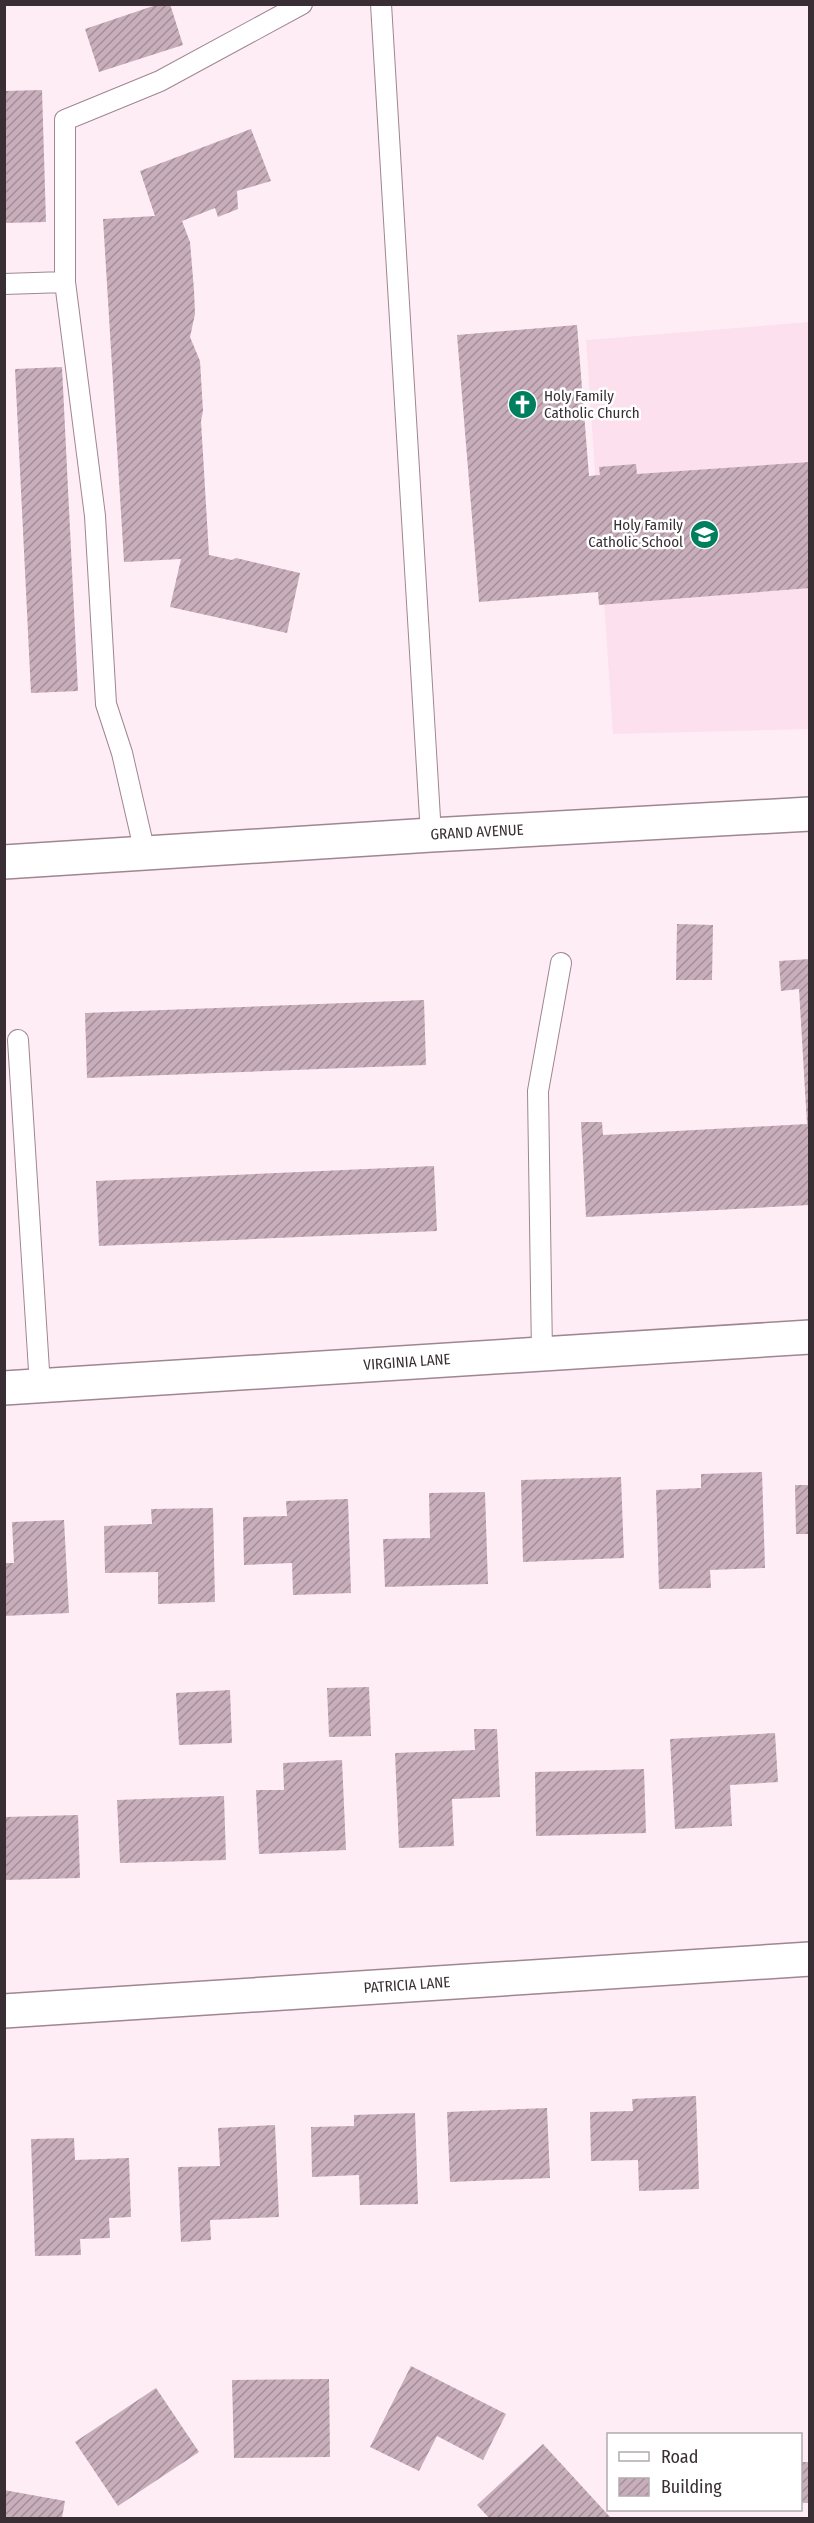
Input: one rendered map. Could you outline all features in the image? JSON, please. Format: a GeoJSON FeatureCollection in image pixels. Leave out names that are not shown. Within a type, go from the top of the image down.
{"type":"FeatureCollection","features":[{"type":"Feature","properties":{"kind":"street","name":"GRAND AVENUE"},"geometry":{"type":"LineString","coordinates":[[4,862],[810,814]]}},
{"type":"Feature","properties":{"kind":"street","name":"VIRGINIA LANE"},"geometry":{"type":"LineString","coordinates":[[4,1388],[810,1337]]}},
{"type":"Feature","properties":{"kind":"street","name":"PATRICIA LANE"},"geometry":{"type":"LineString","coordinates":[[4,2011],[810,1959]]}},
{"type":"Feature","properties":{"kind":"lane"},"geometry":{"type":"LineString","coordinates":[[145,853],[122,753],[106,704],[95,516],[65,282],[65,120],[160,81],[302,4]]}},
{"type":"Feature","properties":{"kind":"lane"},"geometry":{"type":"LineString","coordinates":[[381,4],[431,835]]}},
{"type":"Feature","properties":{"kind":"lane"},"geometry":{"type":"LineString","coordinates":[[4,284],[65,282]]}},
{"type":"Feature","properties":{"kind":"lane"},"geometry":{"type":"LineString","coordinates":[[542,1354],[538,1091],[561,963]]}},
{"type":"Feature","properties":{"kind":"lane"},"geometry":{"type":"LineString","coordinates":[[18,1040],[40,1386]]}},
{"type":"Feature","properties":{"kind":"shaded area","name":"Holy Family Catholic School"},"geometry":{"type":"Polygon","coordinates":[[[809,322],[809,729],[613,734],[586,340],[809,322]]]}},
{"type":"Feature","properties":{"kind":"building"},"geometry":{"type":"Polygon","coordinates":[[[159,4],[170,4],[183,45],[99,72],[85,29],[159,4]]]}},
{"type":"Feature","properties":{"kind":"building"},"geometry":{"type":"Polygon","coordinates":[[[42,90],[46,222],[4,223],[4,91],[42,90]]]}},
{"type":"Feature","properties":{"kind":"building"},"geometry":{"type":"Polygon","coordinates":[[[251,129],[271,181],[237,191],[238,209],[218,217],[215,208],[182,221],[190,242],[194,290],[195,314],[190,337],[200,361],[209,555],[232,560],[236,558],[300,573],[287,633],[170,607],[181,559],[124,562],[103,219],[155,216],[140,171],[251,129]]]}},
{"type":"Feature","properties":{"kind":"building"},"geometry":{"type":"Polygon","coordinates":[[[577,325],[589,476],[600,475],[599,467],[636,464],[637,474],[810,462],[810,588],[599,605],[598,592],[479,602],[457,335],[577,325]]]}},
{"type":"Feature","properties":{"kind":"building"},"geometry":{"type":"Polygon","coordinates":[[[62,367],[78,691],[31,693],[15,369],[62,367]]]}},
{"type":"Feature","properties":{"kind":"building"},"geometry":{"type":"Polygon","coordinates":[[[677,924],[713,925],[712,980],[676,980],[677,924]]]}},
{"type":"Feature","properties":{"kind":"building"},"geometry":{"type":"Polygon","coordinates":[[[810,959],[810,1205],[586,1217],[581,1122],[602,1122],[603,1135],[807,1124],[799,989],[781,991],[779,961],[810,959]]]}},
{"type":"Feature","properties":{"kind":"building"},"geometry":{"type":"Polygon","coordinates":[[[424,1000],[426,1065],[87,1078],[85,1013],[424,1000]]]}},
{"type":"Feature","properties":{"kind":"building"},"geometry":{"type":"Polygon","coordinates":[[[434,1166],[437,1231],[99,1246],[96,1181],[434,1166]]]}},
{"type":"Feature","properties":{"kind":"building"},"geometry":{"type":"Polygon","coordinates":[[[762,1472],[765,1568],[710,1570],[711,1588],[659,1589],[656,1490],[701,1488],[701,1474],[762,1472]]]}},
{"type":"Feature","properties":{"kind":"building"},"geometry":{"type":"Polygon","coordinates":[[[621,1477],[624,1558],[523,1562],[521,1480],[621,1477]]]}},
{"type":"Feature","properties":{"kind":"building"},"geometry":{"type":"Polygon","coordinates":[[[795,1485],[810,1485],[810,1534],[796,1534],[795,1485]]]}},
{"type":"Feature","properties":{"kind":"building"},"geometry":{"type":"Polygon","coordinates":[[[485,1492],[488,1584],[385,1587],[383,1539],[430,1538],[429,1493],[485,1492]]]}},
{"type":"Feature","properties":{"kind":"building"},"geometry":{"type":"Polygon","coordinates":[[[348,1499],[351,1593],[293,1595],[292,1563],[244,1565],[243,1517],[287,1516],[286,1501],[348,1499]]]}},
{"type":"Feature","properties":{"kind":"building"},"geometry":{"type":"Polygon","coordinates":[[[213,1508],[215,1602],[158,1604],[158,1572],[105,1573],[104,1526],[152,1524],[151,1509],[213,1508]]]}},
{"type":"Feature","properties":{"kind":"building"},"geometry":{"type":"Polygon","coordinates":[[[64,1520],[69,1613],[4,1616],[4,1563],[14,1563],[12,1522],[64,1520]]]}},
{"type":"Feature","properties":{"kind":"building"},"geometry":{"type":"Polygon","coordinates":[[[369,1687],[371,1736],[329,1737],[327,1688],[369,1687]]]}},
{"type":"Feature","properties":{"kind":"building"},"geometry":{"type":"Polygon","coordinates":[[[230,1690],[232,1743],[179,1745],[176,1693],[230,1690]]]}},
{"type":"Feature","properties":{"kind":"building"},"geometry":{"type":"Polygon","coordinates":[[[474,1729],[497,1729],[500,1797],[452,1799],[454,1846],[399,1848],[395,1753],[475,1750],[474,1729]]]}},
{"type":"Feature","properties":{"kind":"building"},"geometry":{"type":"Polygon","coordinates":[[[775,1733],[778,1782],[730,1785],[732,1826],[675,1829],[670,1739],[775,1733]]]}},
{"type":"Feature","properties":{"kind":"building"},"geometry":{"type":"Polygon","coordinates":[[[342,1760],[346,1850],[259,1854],[256,1790],[284,1790],[283,1763],[342,1760]]]}},
{"type":"Feature","properties":{"kind":"building"},"geometry":{"type":"Polygon","coordinates":[[[644,1769],[646,1833],[536,1836],[535,1772],[644,1769]]]}},
{"type":"Feature","properties":{"kind":"building"},"geometry":{"type":"Polygon","coordinates":[[[224,1796],[226,1860],[120,1863],[117,1800],[224,1796]]]}},
{"type":"Feature","properties":{"kind":"building"},"geometry":{"type":"Polygon","coordinates":[[[78,1815],[80,1878],[4,1880],[4,1817],[78,1815]]]}},
{"type":"Feature","properties":{"kind":"building"},"geometry":{"type":"Polygon","coordinates":[[[696,2096],[699,2189],[639,2191],[638,2160],[591,2161],[590,2112],[633,2111],[632,2099],[696,2096]]]}},
{"type":"Feature","properties":{"kind":"building"},"geometry":{"type":"Polygon","coordinates":[[[547,2108],[550,2178],[450,2182],[447,2112],[547,2108]]]}},
{"type":"Feature","properties":{"kind":"building"},"geometry":{"type":"Polygon","coordinates":[[[415,2113],[418,2204],[360,2205],[359,2175],[312,2177],[311,2127],[354,2126],[354,2115],[415,2113]]]}},
{"type":"Feature","properties":{"kind":"building"},"geometry":{"type":"Polygon","coordinates":[[[275,2125],[279,2217],[210,2220],[211,2240],[181,2242],[178,2167],[220,2166],[218,2128],[275,2125]]]}},
{"type":"Feature","properties":{"kind":"building"},"geometry":{"type":"Polygon","coordinates":[[[74,2138],[75,2160],[129,2158],[131,2217],[109,2218],[110,2238],[80,2239],[81,2255],[35,2256],[31,2139],[74,2138]]]}},
{"type":"Feature","properties":{"kind":"building"},"geometry":{"type":"Polygon","coordinates":[[[411,2366],[506,2414],[483,2460],[437,2436],[419,2471],[370,2447],[411,2366]]]}},
{"type":"Feature","properties":{"kind":"building"},"geometry":{"type":"Polygon","coordinates":[[[329,2379],[330,2457],[234,2458],[232,2380],[329,2379]]]}},
{"type":"Feature","properties":{"kind":"building"},"geometry":{"type":"Polygon","coordinates":[[[156,2388],[199,2452],[118,2506],[75,2442],[156,2388]]]}},
{"type":"Feature","properties":{"kind":"building"},"geometry":{"type":"Polygon","coordinates":[[[543,2444],[611,2518],[489,2518],[477,2505],[543,2444]]]}},
{"type":"Feature","properties":{"kind":"building"},"geometry":{"type":"Polygon","coordinates":[[[802,2462],[810,2462],[810,2503],[802,2503],[802,2462]]]}},
{"type":"Feature","properties":{"kind":"building"},"geometry":{"type":"Polygon","coordinates":[[[4,2490],[65,2501],[62,2518],[4,2518],[4,2490]]]}},
{"type":"Feature","properties":{"kind":"place","name":"Holy Family Catholic Church"},"geometry":{"type":"Point","coordinates":[523,405]}},
{"type":"Feature","properties":{"kind":"place","name":"Holy Family Catholic School"},"geometry":{"type":"Point","coordinates":[704,534]}}]}
